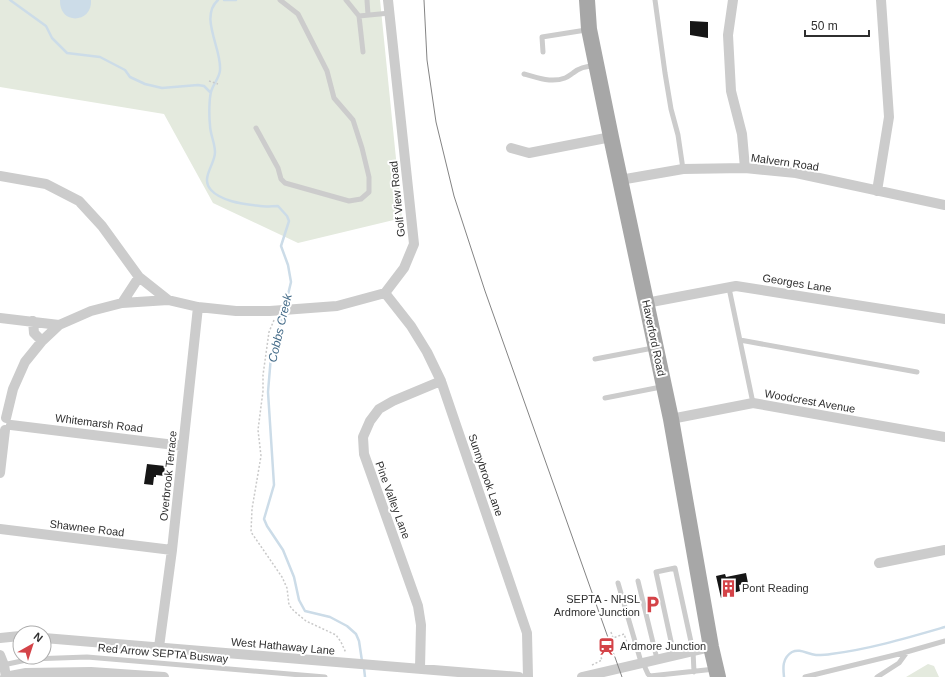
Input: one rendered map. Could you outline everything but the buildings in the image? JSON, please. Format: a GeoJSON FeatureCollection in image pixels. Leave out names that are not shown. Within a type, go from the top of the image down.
{"type":"FeatureCollection","features":[{"type":"Feature","properties":{"kind":"main road","name":"Haverford Road"},"geometry":{"type":"LineString","coordinates":[[587,0],[589,29],[671,419],[717,673]]}},
{"type":"Feature","properties":{"kind":"street","name":"Golf View Road"},"geometry":{"type":"LineString","coordinates":[[385,294],[404,268],[414,244],[388,0]]}},
{"type":"Feature","properties":{"kind":"street"},"geometry":{"type":"LineString","coordinates":[[733,0],[728,35],[731,91],[742,134],[745,168]]}},
{"type":"Feature","properties":{"kind":"street"},"geometry":{"type":"LineString","coordinates":[[877,191],[889,117],[881,0]]}},
{"type":"Feature","properties":{"kind":"street"},"geometry":{"type":"LineString","coordinates":[[511,148],[529,153],[611,137]]}},
{"type":"Feature","properties":{"kind":"street","name":"Malvern Road"},"geometry":{"type":"LineString","coordinates":[[620,180],[683,169],[745,168],[796,173],[945,205]]}},
{"type":"Feature","properties":{"kind":"street"},"geometry":{"type":"LineString","coordinates":[[0,176],[46,184],[79,201],[102,226],[139,276],[168,300]]}},
{"type":"Feature","properties":{"kind":"street"},"geometry":{"type":"LineString","coordinates":[[122,303],[139,276]]}},
{"type":"Feature","properties":{"kind":"street","name":"Georges Lane"},"geometry":{"type":"LineString","coordinates":[[646,303],[736,286],[945,319]]}},
{"type":"Feature","properties":{"kind":"street"},"geometry":{"type":"LineString","coordinates":[[0,473],[4,424],[13,389],[25,362],[42,341],[59,325],[91,310],[122,303],[168,300],[198,307],[236,311],[292,310],[337,306],[385,294]]}},
{"type":"Feature","properties":{"kind":"street","name":"Sunnybrook Lane"},"geometry":{"type":"LineString","coordinates":[[385,294],[412,326],[441,381],[527,633],[528,677]]}},
{"type":"Feature","properties":{"kind":"street","name":"Overbrook Terrace"},"geometry":{"type":"LineString","coordinates":[[159,647],[172,550],[198,307]]}},
{"type":"Feature","properties":{"kind":"street"},"geometry":{"type":"LineString","coordinates":[[0,318],[59,325]]}},
{"type":"Feature","properties":{"kind":"street"},"geometry":{"type":"LineString","coordinates":[[33,321],[34,333],[42,341]]}},
{"type":"Feature","properties":{"kind":"street","name":"Pine Valley Lane"},"geometry":{"type":"LineString","coordinates":[[420,668],[421,626],[418,606],[364,454],[363,437],[370,420],[380,409],[393,401],[441,381]]}},
{"type":"Feature","properties":{"kind":"street","name":"Woodcrest Avenue"},"geometry":{"type":"LineString","coordinates":[[671,419],[753,403],[945,437]]}},
{"type":"Feature","properties":{"kind":"street","name":"Whitemarsh Road"},"geometry":{"type":"LineString","coordinates":[[4,424],[183,446]]}},
{"type":"Feature","properties":{"kind":"street","name":"Shawnee Road"},"geometry":{"type":"LineString","coordinates":[[0,530],[172,550]]}},
{"type":"Feature","properties":{"kind":"street"},"geometry":{"type":"LineString","coordinates":[[879,563],[945,550]]}},
{"type":"Feature","properties":{"kind":"street"},"geometry":{"type":"LineString","coordinates":[[0,638],[12,637]]}},
{"type":"Feature","properties":{"kind":"street","name":"West Hathaway Lane"},"geometry":{"type":"LineString","coordinates":[[52,639],[519,677]]}},
{"type":"Feature","properties":{"kind":"street"},"geometry":{"type":"LineString","coordinates":[[582,677],[639,660],[657,659],[711,646]]}},
{"type":"Feature","properties":{"kind":"street"},"geometry":{"type":"LineString","coordinates":[[0,655],[6,677],[26,673],[91,672],[159,677]]}},
{"type":"Feature","properties":{"kind":"lane"},"geometry":{"type":"LineString","coordinates":[[256,128],[278,168],[281,179],[285,183],[349,201],[361,199],[369,192],[369,177],[353,120],[334,98],[327,71],[298,14],[280,0]]}},
{"type":"Feature","properties":{"kind":"lane"},"geometry":{"type":"LineString","coordinates":[[346,0],[359,16],[362,52]]}},
{"type":"Feature","properties":{"kind":"lane"},"geometry":{"type":"LineString","coordinates":[[367,0],[368,15]]}},
{"type":"Feature","properties":{"kind":"lane"},"geometry":{"type":"LineString","coordinates":[[655,0],[665,73],[671,109],[678,135],[683,169]]}},
{"type":"Feature","properties":{"kind":"lane"},"geometry":{"type":"LineString","coordinates":[[359,16],[390,13]]}},
{"type":"Feature","properties":{"kind":"lane"},"geometry":{"type":"LineString","coordinates":[[543,52],[542,37],[589,29]]}},
{"type":"Feature","properties":{"kind":"lane"},"geometry":{"type":"LineString","coordinates":[[524,74],[544,79],[558,79],[566,78],[575,71],[586,66],[597,66]]}},
{"type":"Feature","properties":{"kind":"lane"},"geometry":{"type":"LineString","coordinates":[[729,288],[753,403]]}},
{"type":"Feature","properties":{"kind":"lane"},"geometry":{"type":"LineString","coordinates":[[740,340],[917,372]]}},
{"type":"Feature","properties":{"kind":"lane"},"geometry":{"type":"LineString","coordinates":[[595,359],[656,347]]}},
{"type":"Feature","properties":{"kind":"lane"},"geometry":{"type":"LineString","coordinates":[[605,398],[664,386]]}},
{"type":"Feature","properties":{"kind":"lane"},"geometry":{"type":"LineString","coordinates":[[674,655],[656,572],[675,568],[693,650],[694,672]]}},
{"type":"Feature","properties":{"kind":"lane"},"geometry":{"type":"LineString","coordinates":[[638,581],[657,659]]}},
{"type":"Feature","properties":{"kind":"lane"},"geometry":{"type":"LineString","coordinates":[[618,583],[639,660],[650,676],[694,672],[717,673]]}},
{"type":"Feature","properties":{"kind":"lane"},"geometry":{"type":"LineString","coordinates":[[804,677],[907,652],[945,641]]}},
{"type":"Feature","properties":{"kind":"lane"},"geometry":{"type":"LineString","coordinates":[[877,677],[899,663],[907,652]]}},
{"type":"Feature","properties":{"kind":"lane","name":"Red Arrow SEPTA Busway"},"geometry":{"type":"LineString","coordinates":[[2,665],[31,659],[87,657],[325,677]]}},
{"type":"Feature","properties":{"kind":"path"},"geometry":{"type":"LineString","coordinates":[[209,81],[218,84]]}},
{"type":"Feature","properties":{"kind":"path"},"geometry":{"type":"LineString","coordinates":[[279,310],[269,332],[263,375],[263,391],[258,430],[261,456],[252,509],[251,532],[282,577],[286,588],[288,605],[306,621],[336,635],[358,664]]}},
{"type":"Feature","properties":{"kind":"path"},"geometry":{"type":"LineString","coordinates":[[611,632],[613,638],[624,634],[639,660]]}},
{"type":"Feature","properties":{"kind":"path"},"geometry":{"type":"LineString","coordinates":[[592,666],[592,664],[602,660],[600,655],[603,654]]}},
{"type":"Feature","properties":{"kind":"shaded area"},"geometry":{"type":"Polygon","coordinates":[[[0,0],[380,0],[402,218],[298,243],[213,203],[164,114],[0,87],[0,0]]]}},
{"type":"Feature","properties":{"kind":"shaded area"},"geometry":{"type":"Polygon","coordinates":[[[928,664],[934,666],[939,677],[906,677],[928,664]]]}},
{"type":"Feature","properties":{"kind":"water"},"geometry":{"type":"Polygon","coordinates":[[[60,0],[91,0],[90,8],[82,17],[70,17],[65,14],[61,8],[60,0]]]}},
{"type":"Feature","properties":{"kind":"waterway"},"geometry":{"type":"LineString","coordinates":[[10,0],[46,26],[52,38],[67,53],[100,57],[125,70],[130,77],[145,84],[162,88],[198,85],[204,86],[210,92]]}},
{"type":"Feature","properties":{"kind":"waterway","name":"Cobbs Creek"},"geometry":{"type":"LineString","coordinates":[[218,0],[213,7],[211,24],[220,62],[220,70],[212,89],[210,99],[210,128],[215,152],[207,176],[207,181],[211,190],[227,200],[264,206],[278,206],[287,216],[289,221],[281,246],[288,265],[291,282],[285,307]]}},
{"type":"Feature","properties":{"kind":"waterway","name":"Cobbs Creek"},"geometry":{"type":"LineString","coordinates":[[224,0],[236,0]]}},
{"type":"Feature","properties":{"kind":"waterway","name":"Cobbs Creek"},"geometry":{"type":"LineString","coordinates":[[284,312],[271,356],[268,392],[274,485],[264,519],[283,550],[294,577],[299,600],[305,611],[330,617],[347,626],[356,634],[359,641],[362,661]]}},
{"type":"Feature","properties":{"kind":"waterway"},"geometry":{"type":"LineString","coordinates":[[784,677],[783,667],[786,657],[795,651],[816,655],[846,652],[888,643],[945,627]]}},
{"type":"Feature","properties":{"kind":"waterway","name":"Cobbs Creek"},"geometry":{"type":"LineString","coordinates":[[364,668],[365,677]]}},
{"type":"Feature","properties":{"kind":"tram line"},"geometry":{"type":"LineString","coordinates":[[424,0],[427,60],[436,122],[454,196],[485,291],[622,677]]}},
{"type":"Feature","properties":{"kind":"place","name":"Pont Reading"},"geometry":{"type":"Point","coordinates":[729,588]}},
{"type":"Feature","properties":{"kind":"place","name":"SEPTA - NHSL Ardmore Junction"},"geometry":{"type":"Point","coordinates":[653,605]}},
{"type":"Feature","properties":{"kind":"place","name":"Ardmore Junction"},"geometry":{"type":"Point","coordinates":[607,646]}}]}
